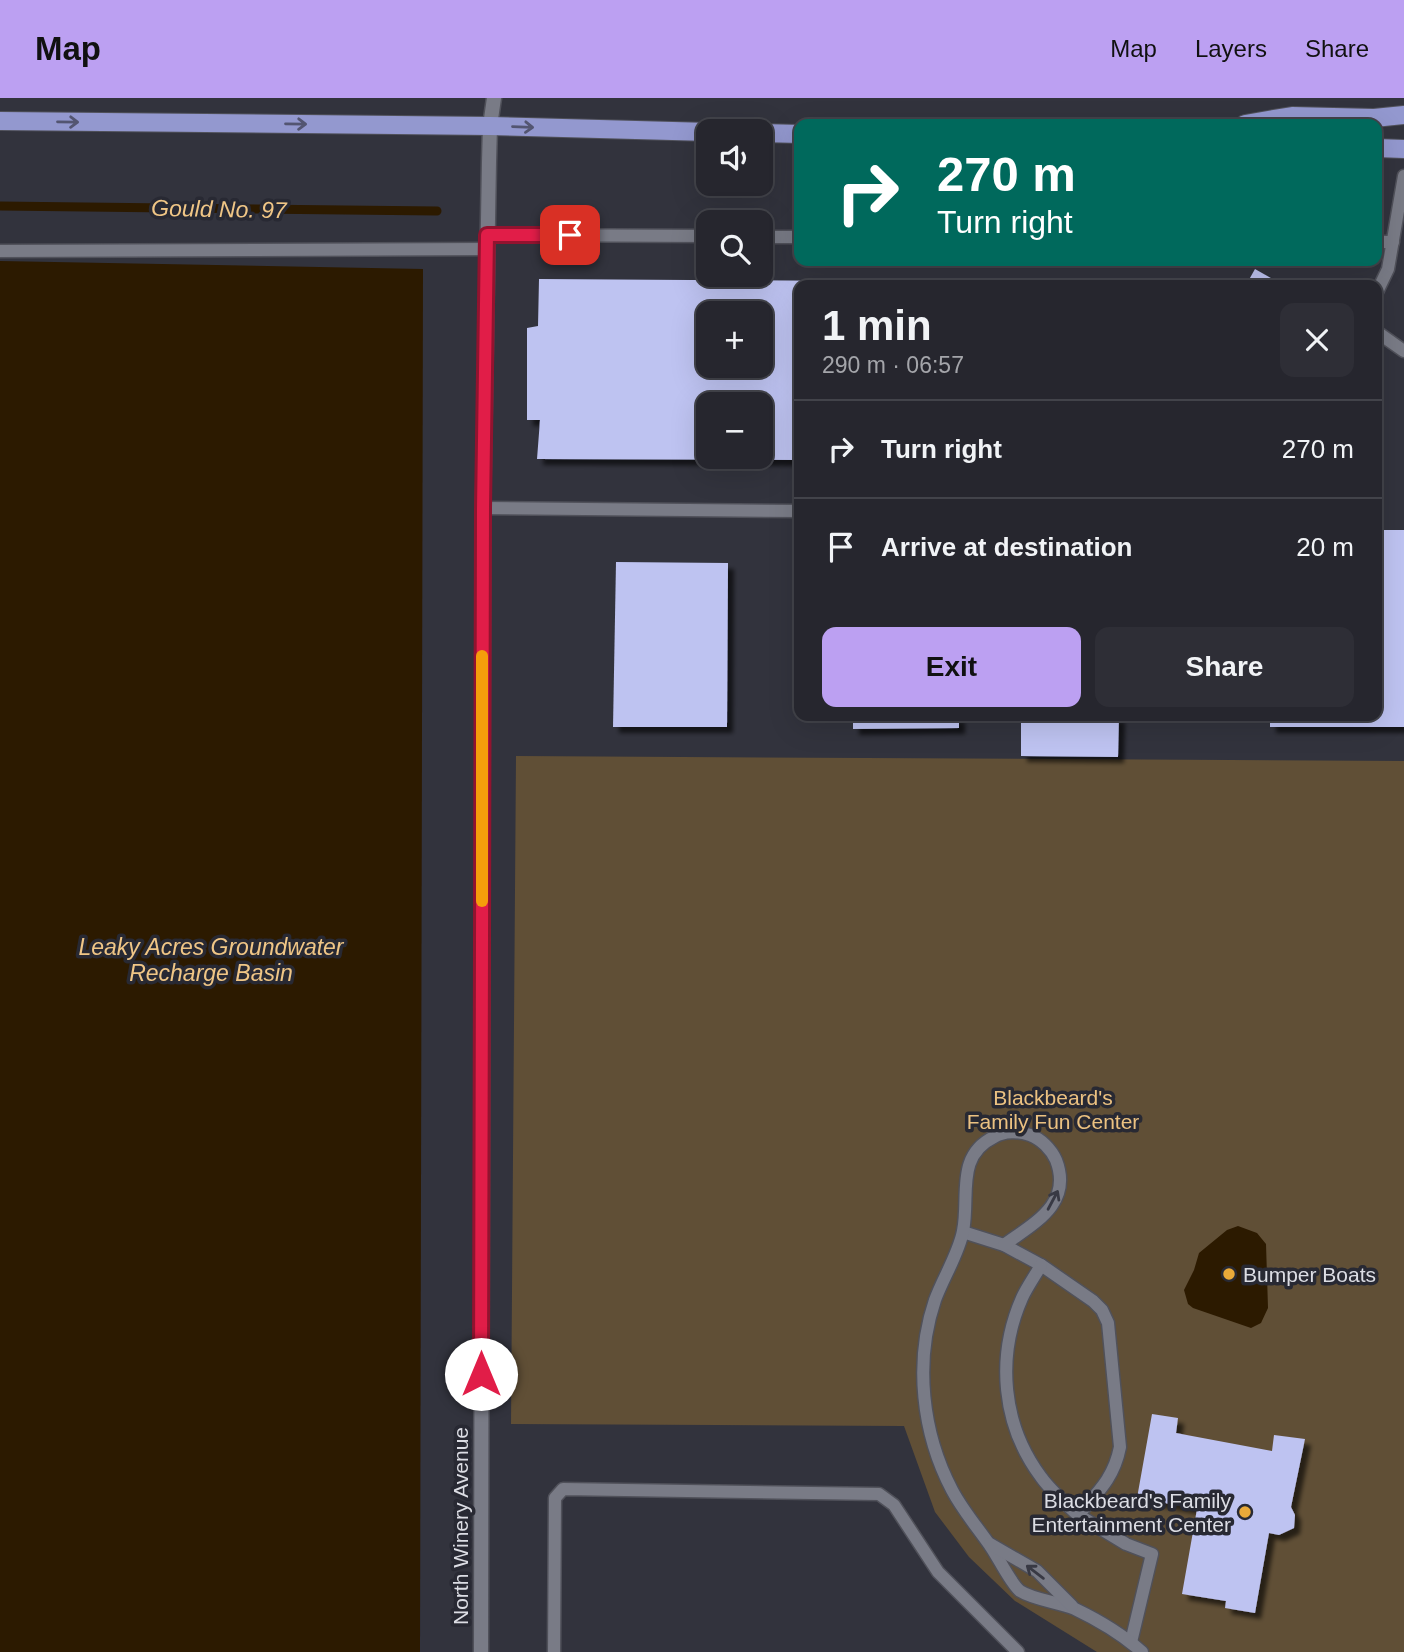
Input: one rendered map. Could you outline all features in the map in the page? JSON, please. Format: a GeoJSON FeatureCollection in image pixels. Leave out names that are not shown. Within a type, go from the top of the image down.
{"type":"FeatureCollection","features":[{"type":"Feature","properties":{"kind":"main road"},"geometry":{"type":"LineString","coordinates":[[1274,119],[1292,116],[1374,118],[1404,115]]}},
{"type":"Feature","properties":{"kind":"main road"},"geometry":{"type":"LineString","coordinates":[[0,121],[696,131]]}},
{"type":"Feature","properties":{"kind":"main road"},"geometry":{"type":"LineString","coordinates":[[773,133],[794,134]]}},
{"type":"Feature","properties":{"kind":"main road"},"geometry":{"type":"LineString","coordinates":[[1382,148],[1404,149]]}},
{"type":"Feature","properties":{"kind":"street","name":"North Winery Avenue"},"geometry":{"type":"LineString","coordinates":[[481,1652],[483,508],[490,126],[494,98]]}},
{"type":"Feature","properties":{"kind":"lane"},"geometry":{"type":"LineString","coordinates":[[1382,282],[1388,269],[1404,176]]}},
{"type":"Feature","properties":{"kind":"lane"},"geometry":{"type":"LineString","coordinates":[[0,251],[696,236]]}},
{"type":"Feature","properties":{"kind":"lane"},"geometry":{"type":"LineString","coordinates":[[773,237],[794,237]]}},
{"type":"Feature","properties":{"kind":"lane"},"geometry":{"type":"LineString","coordinates":[[1382,242],[1393,242]]}},
{"type":"Feature","properties":{"kind":"lane"},"geometry":{"type":"LineString","coordinates":[[1382,336],[1404,351]]}},
{"type":"Feature","properties":{"kind":"lane"},"geometry":{"type":"LineString","coordinates":[[483,508],[794,511]]}},
{"type":"Feature","properties":{"kind":"lane"},"geometry":{"type":"LineString","coordinates":[[1004,1245],[1044,1215],[1055,1202],[1060,1187],[1060,1170],[1054,1155],[1044,1143],[1030,1135],[1013,1132],[999,1134],[985,1141],[974,1152],[965,1180],[963,1232],[934,1302],[924,1362],[924,1393],[928,1424],[937,1456],[962,1509],[1019,1590],[1075,1609],[1131,1642],[1142,1652]]}},
{"type":"Feature","properties":{"kind":"lane"},"geometry":{"type":"LineString","coordinates":[[963,1232],[1004,1245],[1041,1265],[1093,1301],[1108,1323],[1120,1447],[1109,1479],[1078,1515]]}},
{"type":"Feature","properties":{"kind":"lane"},"geometry":{"type":"LineString","coordinates":[[1041,1265],[1022,1297],[1012,1329],[1005,1377],[1007,1401],[1019,1439],[1042,1478],[1078,1515],[1126,1544],[1152,1554],[1131,1642]]}},
{"type":"Feature","properties":{"kind":"lane"},"geometry":{"type":"LineString","coordinates":[[554,1652],[555,1498],[563,1489],[879,1494],[894,1505],[938,1572],[1018,1652]]}},
{"type":"Feature","properties":{"kind":"lane"},"geometry":{"type":"LineString","coordinates":[[988,1543],[1037,1571],[1075,1609]]}},
{"type":"Feature","properties":{"kind":"green space","name":"Blackbeard's Family Fun Center"},"geometry":{"type":"Polygon","coordinates":[[[516,756],[1404,761],[1404,1652],[1097,1652],[1015,1601],[969,1557],[935,1512],[904,1426],[511,1424],[516,756]]]}},
{"type":"Feature","properties":{"kind":"water","name":"Leaky Acres Groundwater Recharge Basin"},"geometry":{"type":"Polygon","coordinates":[[[0,261],[423,269],[420,1652],[0,1652],[0,261]]]}},
{"type":"Feature","properties":{"kind":"water","name":"Bumper Boats"},"geometry":{"type":"Polygon","coordinates":[[[1238,1226],[1257,1233],[1266,1244],[1268,1308],[1261,1323],[1251,1328],[1193,1308],[1188,1304],[1184,1290],[1199,1253],[1227,1230],[1238,1226]]]}},
{"type":"Feature","properties":{"kind":"building"},"geometry":{"type":"Polygon","coordinates":[[[1255,269],[1274,280],[1249,280],[1255,269]]]}},
{"type":"Feature","properties":{"kind":"building"},"geometry":{"type":"Polygon","coordinates":[[[539,279],[696,280],[696,287],[773,287],[773,280],[794,281],[794,460],[773,460],[773,392],[696,392],[696,460],[537,459],[540,420],[527,420],[527,328],[538,326],[539,279]]]}},
{"type":"Feature","properties":{"kind":"building"},"geometry":{"type":"Polygon","coordinates":[[[1382,530],[1404,530],[1404,727],[1270,727],[1270,721],[1382,721],[1382,530]]]}},
{"type":"Feature","properties":{"kind":"building"},"geometry":{"type":"Polygon","coordinates":[[[616,562],[728,563],[727,727],[613,727],[616,562]]]}},
{"type":"Feature","properties":{"kind":"building"},"geometry":{"type":"Polygon","coordinates":[[[853,721],[959,721],[959,728],[853,729],[853,721]]]}},
{"type":"Feature","properties":{"kind":"building"},"geometry":{"type":"Polygon","coordinates":[[[1021,721],[1119,721],[1118,757],[1021,756],[1021,721]]]}},
{"type":"Feature","properties":{"kind":"building","name":"Blackbeard's Family Entertainment Center"},"geometry":{"type":"Polygon","coordinates":[[[1152,1414],[1178,1418],[1176,1433],[1272,1451],[1274,1435],[1305,1439],[1291,1507],[1295,1515],[1294,1528],[1279,1535],[1269,1533],[1255,1613],[1225,1608],[1226,1601],[1182,1594],[1197,1509],[1137,1498],[1152,1414]]]}},
{"type":"Feature","properties":{"kind":"waterway","name":"Gould No. 97"},"geometry":{"type":"LineString","coordinates":[[0,206],[437,211]]}},
{"type":"Feature","properties":{"kind":"slow traffic"},"geometry":{"type":"LineString","coordinates":[[482,656],[482,901]]}},
{"type":"Feature","properties":{"kind":"place","name":"Bumper Boats"},"geometry":{"type":"Point","coordinates":[1229,1274]}},
{"type":"Feature","properties":{"kind":"place","name":"Blackbeard's Family Entertainment Center"},"geometry":{"type":"Point","coordinates":[1245,1512]}},
{"type":"Feature","properties":{"kind":"route"},"geometry":{"type":"LineString","coordinates":[[481,1374],[483,508],[487,235],[570,235]]}}]}
